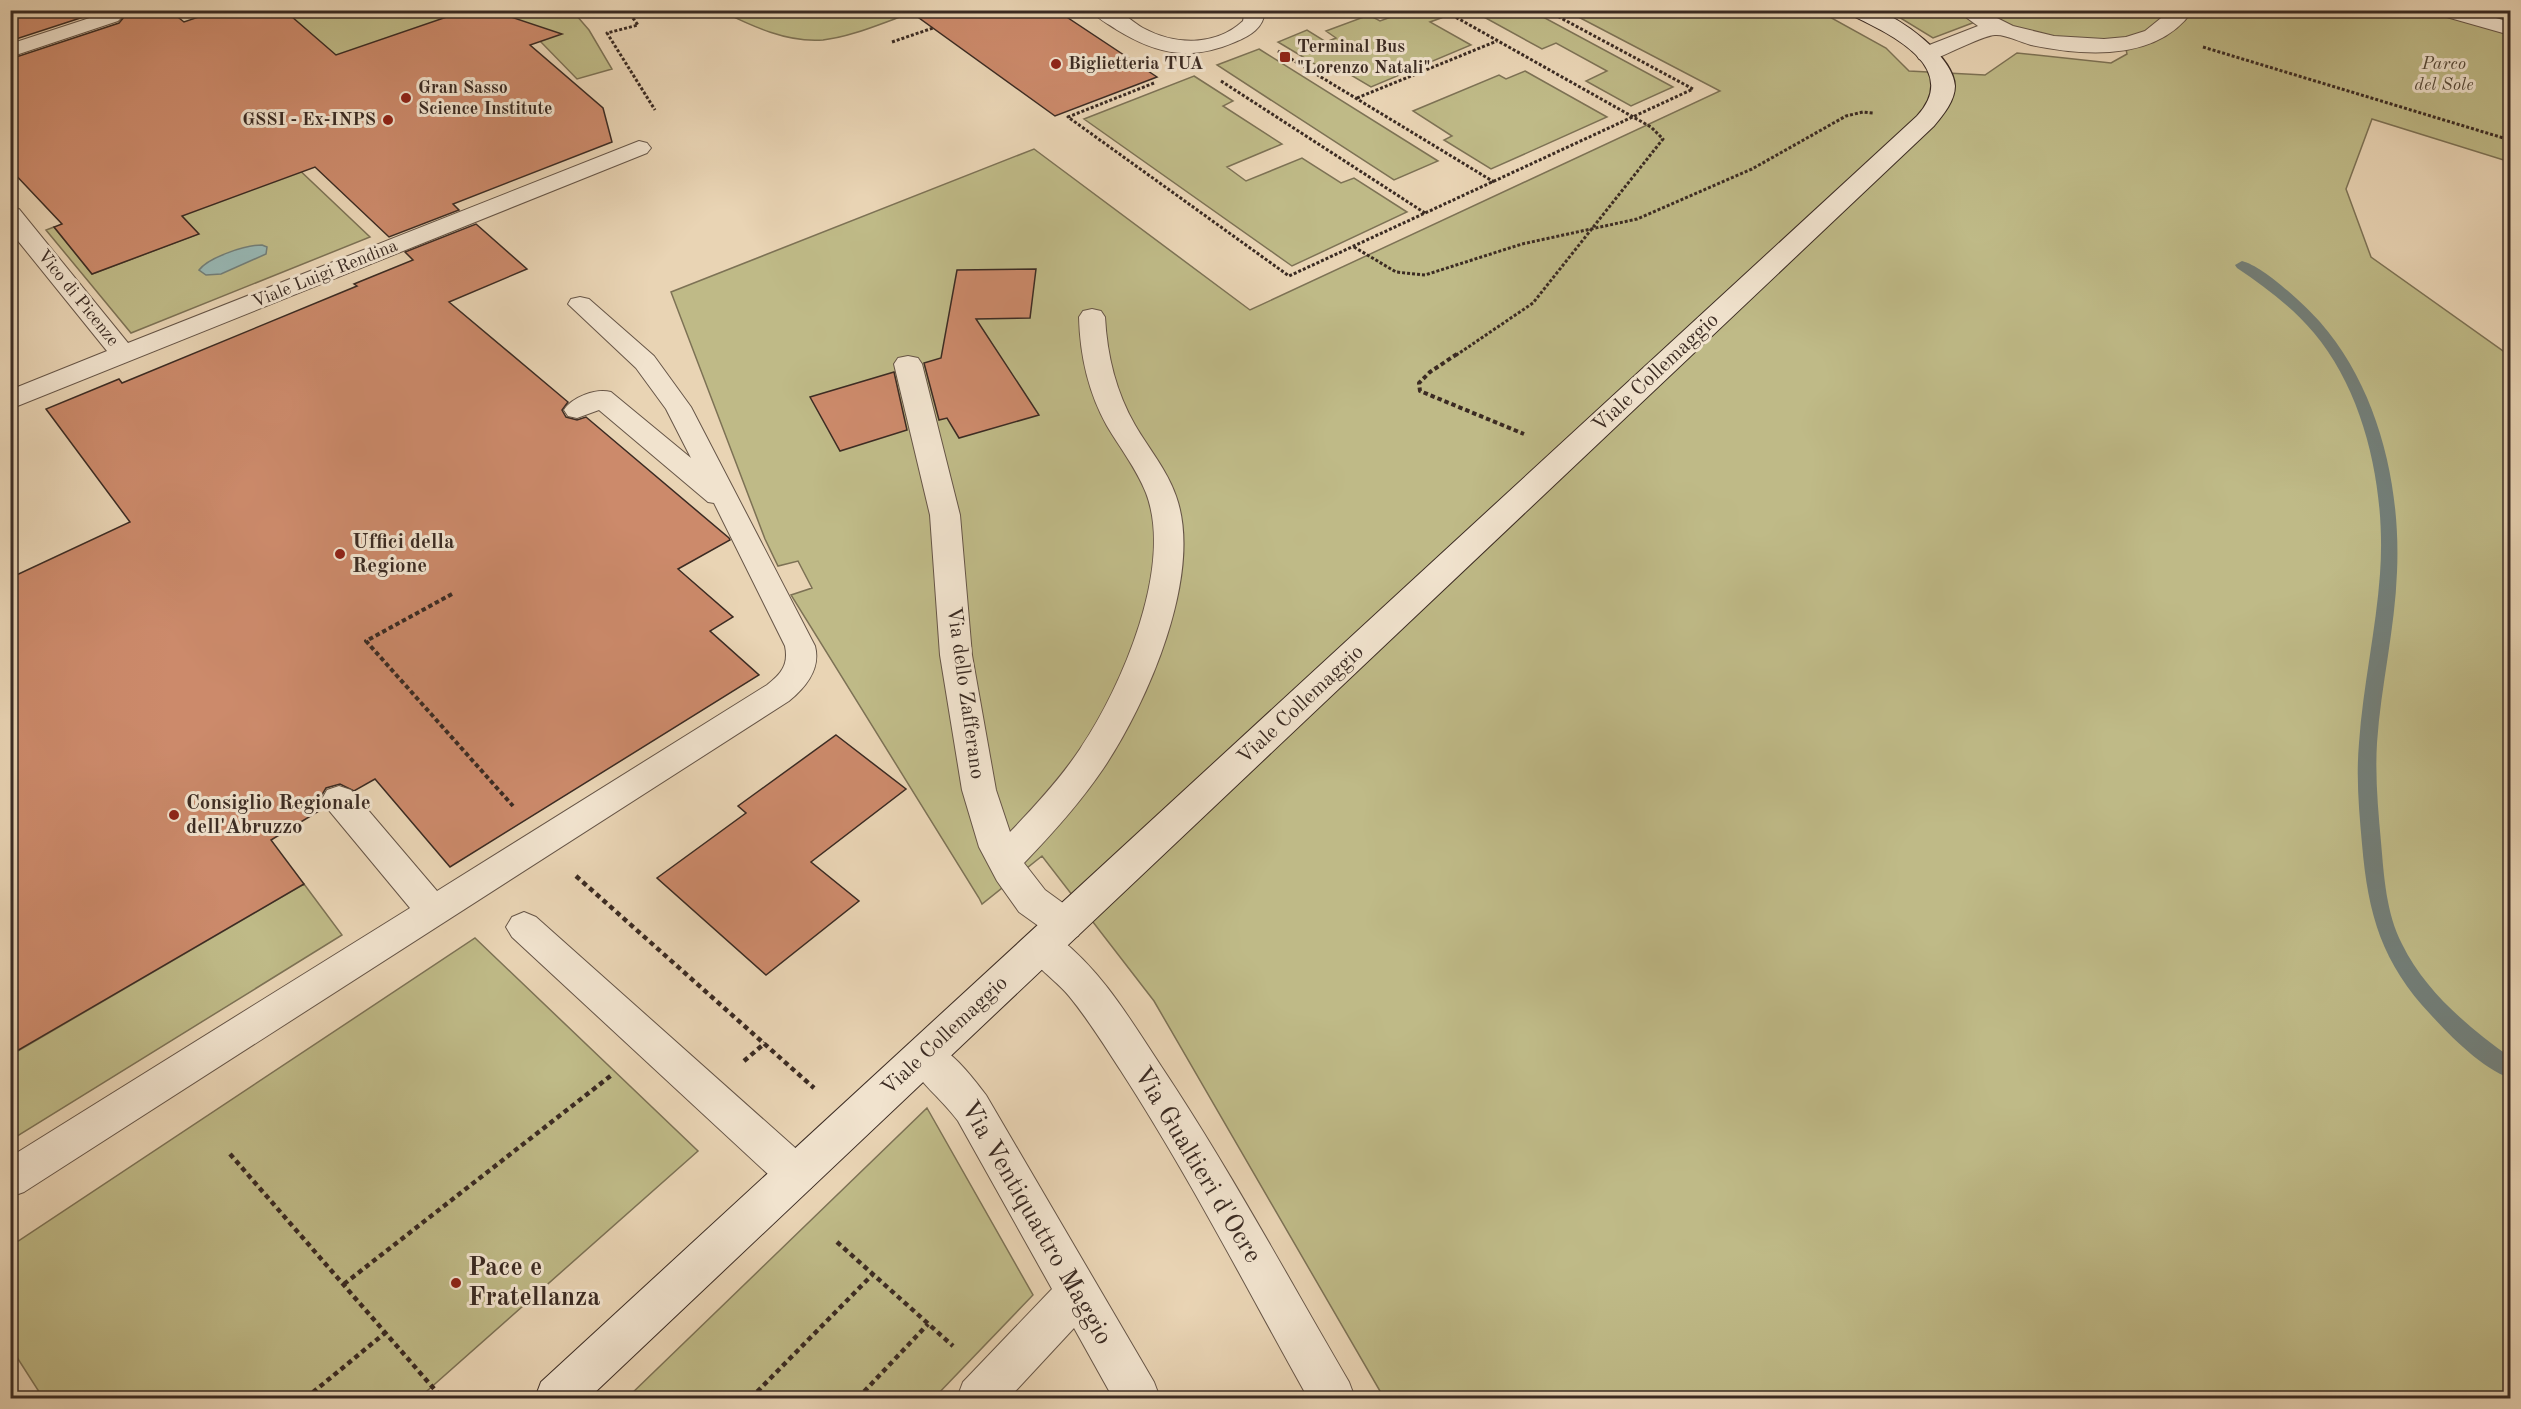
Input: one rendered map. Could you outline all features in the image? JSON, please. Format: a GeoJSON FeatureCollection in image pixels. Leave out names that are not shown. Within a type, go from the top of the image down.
{"type":"FeatureCollection","features":[{"type":"Feature","properties":{"kind":"street","name":"Viale Collemaggio"},"geometry":{"type":"LineString","coordinates":[[558,1398],[1933,112],[1944,89],[1942,76],[1927,54],[1901,33],[1856,10]]}},
{"type":"Feature","properties":{"kind":"street"},"geometry":{"type":"LineString","coordinates":[[1966,10],[1995,27],[2026,37],[2066,44],[2106,45],[2138,41],[2158,33],[2183,10]]}},
{"type":"Feature","properties":{"kind":"street"},"geometry":{"type":"LineString","coordinates":[[2443,10],[2511,29]]}},
{"type":"Feature","properties":{"kind":"street"},"geometry":{"type":"LineString","coordinates":[[10,51],[111,17]]}},
{"type":"Feature","properties":{"kind":"street"},"geometry":{"type":"LineString","coordinates":[[1927,54],[1995,27]]}},
{"type":"Feature","properties":{"kind":"street","name":"Viale Luigi Rendina"},"geometry":{"type":"LineString","coordinates":[[10,400],[639,148]]}},
{"type":"Feature","properties":{"kind":"street","name":"Vico di Picenze"},"geometry":{"type":"LineString","coordinates":[[11,216],[123,354]]}},
{"type":"Feature","properties":{"kind":"street"},"geometry":{"type":"LineString","coordinates":[[1004,860],[1078,777],[1103,740],[1124,700],[1140,661],[1157,611],[1168,565],[1169,526],[1165,507],[1151,473],[1112,409],[1103,389],[1094,350],[1092,317]]}},
{"type":"Feature","properties":{"kind":"street","name":"Via dello Zafferano"},"geometry":{"type":"LineString","coordinates":[[908,364],[945,516],[958,673],[979,790],[1004,860],[1053,936]]}},
{"type":"Feature","properties":{"kind":"street","name":"Via Gualtieri d'Ocre"},"geometry":{"type":"LineString","coordinates":[[1053,936],[1071,971],[1089,993],[1170,1113],[1333,1398]]}},
{"type":"Feature","properties":{"kind":"street","name":"Via Ventiquattro Maggio"},"geometry":{"type":"LineString","coordinates":[[925,1056],[960,1092],[972,1108],[1138,1398]]}},
{"type":"Feature","properties":{"kind":"street"},"geometry":{"type":"LineString","coordinates":[[987,1391],[1078,1292]]}},
{"type":"Feature","properties":{"kind":"lane"},"geometry":{"type":"LineString","coordinates":[[1101,10],[1146,40],[1175,48],[1202,47],[1240,33],[1253,22],[1255,10]]}},
{"type":"Feature","properties":{"kind":"lane"},"geometry":{"type":"LineString","coordinates":[[10,1179],[778,693],[799,672],[803,662],[800,646],[678,407],[636,352],[580,304]]}},
{"type":"Feature","properties":{"kind":"lane"},"geometry":{"type":"LineString","coordinates":[[577,410],[602,398],[730,505]]}},
{"type":"Feature","properties":{"kind":"lane"},"geometry":{"type":"LineString","coordinates":[[339,799],[433,911]]}},
{"type":"Feature","properties":{"kind":"lane"},"geometry":{"type":"LineString","coordinates":[[524,927],[797,1175]]}},
{"type":"Feature","properties":{"kind":"path"},"geometry":{"type":"LineString","coordinates":[[627,10],[638,25],[607,33],[649,99]]}},
{"type":"Feature","properties":{"kind":"path"},"geometry":{"type":"LineString","coordinates":[[1443,10],[1658,131],[1662,136],[1662,142],[1612,201],[1533,303],[1430,372],[1419,383],[1420,391],[1430,397],[1476,413],[1526,435]]}},
{"type":"Feature","properties":{"kind":"path"},"geometry":{"type":"LineString","coordinates":[[1151,84],[1068,117],[1289,276],[1693,89],[1546,10]]}},
{"type":"Feature","properties":{"kind":"path"},"geometry":{"type":"LineString","coordinates":[[892,42],[933,28]]}},
{"type":"Feature","properties":{"kind":"path"},"geometry":{"type":"LineString","coordinates":[[1356,98],[1498,41]]}},
{"type":"Feature","properties":{"kind":"path"},"geometry":{"type":"LineString","coordinates":[[2138,41],[2193,44],[2511,140]]}},
{"type":"Feature","properties":{"kind":"path"},"geometry":{"type":"LineString","coordinates":[[1271,47],[1494,182]]}},
{"type":"Feature","properties":{"kind":"path"},"geometry":{"type":"LineString","coordinates":[[1217,79],[1425,213]]}},
{"type":"Feature","properties":{"kind":"path"},"geometry":{"type":"LineString","coordinates":[[1353,247],[1393,271],[1416,276],[1522,244],[1628,222],[1752,169],[1846,116],[1863,112],[1876,113]]}},
{"type":"Feature","properties":{"kind":"path"},"geometry":{"type":"LineString","coordinates":[[452,594],[366,641],[518,811]]}},
{"type":"Feature","properties":{"kind":"path"},"geometry":{"type":"LineString","coordinates":[[573,874],[791,1069]]}},
{"type":"Feature","properties":{"kind":"path"},"geometry":{"type":"LineString","coordinates":[[344,1284],[652,1044]]}},
{"type":"Feature","properties":{"kind":"path"},"geometry":{"type":"LineString","coordinates":[[230,1154],[442,1398]]}},
{"type":"Feature","properties":{"kind":"path"},"geometry":{"type":"LineString","coordinates":[[837,1242],[928,1324],[987,1391]]}},
{"type":"Feature","properties":{"kind":"path"},"geometry":{"type":"LineString","coordinates":[[751,1398],[873,1274]]}},
{"type":"Feature","properties":{"kind":"path"},"geometry":{"type":"LineString","coordinates":[[858,1398],[928,1324]]}},
{"type":"Feature","properties":{"kind":"path"},"geometry":{"type":"LineString","coordinates":[[306,1398],[385,1332]]}},
{"type":"Feature","properties":{"kind":"green space"},"geometry":{"type":"Polygon","coordinates":[[[890,10],[900,17],[862,31],[823,40],[783,36],[721,11],[890,10]]]}},
{"type":"Feature","properties":{"kind":"green space"},"geometry":{"type":"Polygon","coordinates":[[[1427,10],[1441,18],[1430,22],[1471,45],[1371,87],[1329,62],[1318,66],[1278,42],[1307,30],[1326,42],[1336,38],[1326,31],[1369,15],[1380,21],[1391,17],[1381,11],[1427,10]]]}},
{"type":"Feature","properties":{"kind":"green space"},"geometry":{"type":"Polygon","coordinates":[[[284,11],[467,11],[367,93],[284,11]]]}},
{"type":"Feature","properties":{"kind":"green space"},"geometry":{"type":"Polygon","coordinates":[[[490,11],[592,11],[576,15],[589,30],[612,69],[577,79],[540,41],[490,11]]]}},
{"type":"Feature","properties":{"kind":"green space"},"geometry":{"type":"Polygon","coordinates":[[[1473,11],[1532,11],[1673,87],[1631,106],[1586,81],[1607,71],[1556,43],[1542,49],[1473,11]]]}},
{"type":"Feature","properties":{"kind":"green space","name":"Parco del Sole"},"geometry":{"type":"Polygon","coordinates":[[[1567,11],[1819,11],[1886,48],[1909,71],[1985,75],[2017,53],[2111,63],[2127,54],[2126,49],[2147,44],[2162,36],[2192,11],[2510,11],[2510,162],[2372,119],[2346,189],[2371,257],[2510,356],[2510,1398],[1384,1398],[1154,1001],[1042,856],[982,904],[791,595],[812,588],[798,561],[778,566],[765,539],[671,292],[1034,149],[1250,310],[1720,91],[1567,11]]]}},
{"type":"Feature","properties":{"kind":"green space"},"geometry":{"type":"Polygon","coordinates":[[[1889,11],[1958,11],[1975,22],[1933,38],[1889,11]]]}},
{"type":"Feature","properties":{"kind":"green space"},"geometry":{"type":"Polygon","coordinates":[[[1973,11],[2176,11],[2146,33],[2104,42],[2031,34],[1973,11]]]}},
{"type":"Feature","properties":{"kind":"green space"},"geometry":{"type":"Polygon","coordinates":[[[1259,49],[1438,161],[1394,180],[1217,65],[1259,49]]]}},
{"type":"Feature","properties":{"kind":"green space"},"geometry":{"type":"Polygon","coordinates":[[[1525,71],[1607,117],[1491,169],[1444,140],[1452,136],[1413,111],[1499,75],[1506,79],[1525,71]]]}},
{"type":"Feature","properties":{"kind":"green space"},"geometry":{"type":"Polygon","coordinates":[[[1194,76],[1233,101],[1223,106],[1282,144],[1227,167],[1246,181],[1302,158],[1341,183],[1354,178],[1407,212],[1292,266],[1084,119],[1194,76]]]}},
{"type":"Feature","properties":{"kind":"green space"},"geometry":{"type":"Polygon","coordinates":[[[254,127],[370,237],[131,333],[46,230],[54,227],[92,274],[198,234],[182,216],[254,127]]]}},
{"type":"Feature","properties":{"kind":"green space"},"geometry":{"type":"Polygon","coordinates":[[[304,884],[342,935],[11,1140],[11,1055],[304,884]]]}},
{"type":"Feature","properties":{"kind":"green space"},"geometry":{"type":"Polygon","coordinates":[[[475,938],[698,1151],[419,1398],[43,1398],[11,1348],[11,1246],[475,938]]]}},
{"type":"Feature","properties":{"kind":"green space"},"geometry":{"type":"Polygon","coordinates":[[[927,1108],[1033,1295],[934,1398],[627,1398],[927,1108]]]}},
{"type":"Feature","properties":{"kind":"water"},"geometry":{"type":"Polygon","coordinates":[[[262,245],[267,247],[266,254],[221,274],[206,275],[199,270],[228,253],[262,245]]]}},
{"type":"Feature","properties":{"kind":"building"},"geometry":{"type":"Polygon","coordinates":[[[10,10],[105,10],[10,41],[10,10]]]}},
{"type":"Feature","properties":{"kind":"building","name":"Gran Sasso Science Institute"},"geometry":{"type":"Polygon","coordinates":[[[117,10],[169,10],[184,22],[219,10],[284,10],[336,55],[467,10],[490,10],[562,34],[530,45],[603,108],[612,142],[453,204],[459,210],[389,237],[315,167],[182,216],[199,234],[92,274],[54,227],[62,224],[10,169],[10,59],[119,23],[124,17],[117,10]]]}},
{"type":"Feature","properties":{"kind":"building"},"geometry":{"type":"Polygon","coordinates":[[[908,10],[1056,10],[1157,77],[1055,116],[908,10]]]}},
{"type":"Feature","properties":{"kind":"building"},"geometry":{"type":"Polygon","coordinates":[[[476,224],[527,269],[449,302],[568,402],[562,410],[566,417],[577,420],[586,417],[729,538],[730,540],[678,569],[733,617],[710,631],[759,675],[450,867],[375,779],[354,791],[340,784],[326,788],[320,798],[324,808],[271,840],[304,884],[10,1055],[10,578],[130,522],[46,409],[119,379],[122,383],[357,286],[354,284],[413,260],[405,252],[476,224]]]}},
{"type":"Feature","properties":{"kind":"building"},"geometry":{"type":"Polygon","coordinates":[[[1036,269],[1030,318],[976,319],[1039,415],[959,438],[947,418],[939,420],[924,363],[941,358],[957,270],[1036,269]]]}},
{"type":"Feature","properties":{"kind":"building"},"geometry":{"type":"Polygon","coordinates":[[[894,372],[907,430],[840,451],[810,397],[894,372]]]}},
{"type":"Feature","properties":{"kind":"building"},"geometry":{"type":"Polygon","coordinates":[[[836,735],[906,789],[811,862],[859,901],[766,975],[657,878],[746,813],[738,806],[836,735]]]}},
{"type":"Feature","properties":{"kind":"waterway"},"geometry":{"type":"LineString","coordinates":[[2242,265],[2290,300],[2330,344],[2358,394],[2377,452],[2387,513],[2389,570],[2369,729],[2367,784],[2375,879],[2387,932],[2402,963],[2428,998],[2476,1044],[2510,1069]]}},
{"type":"Feature","properties":{"kind":"place","name":"Terminal Bus \"Lorenzo Natali\""},"geometry":{"type":"Point","coordinates":[1285,57]}},
{"type":"Feature","properties":{"kind":"place","name":"Biglietteria TUA"},"geometry":{"type":"Point","coordinates":[1056,64]}},
{"type":"Feature","properties":{"kind":"place","name":"Gran Sasso Science Institute"},"geometry":{"type":"Point","coordinates":[406,98]}},
{"type":"Feature","properties":{"kind":"place","name":"GSSI - Ex-INPS"},"geometry":{"type":"Point","coordinates":[388,120]}},
{"type":"Feature","properties":{"kind":"place","name":"Uffici della Regione"},"geometry":{"type":"Point","coordinates":[340,554]}},
{"type":"Feature","properties":{"kind":"place","name":"Consiglio Regionale dell'Abruzzo"},"geometry":{"type":"Point","coordinates":[174,815]}},
{"type":"Feature","properties":{"kind":"place","name":"Pace e Fratellanza"},"geometry":{"type":"Point","coordinates":[456,1283]}}]}
